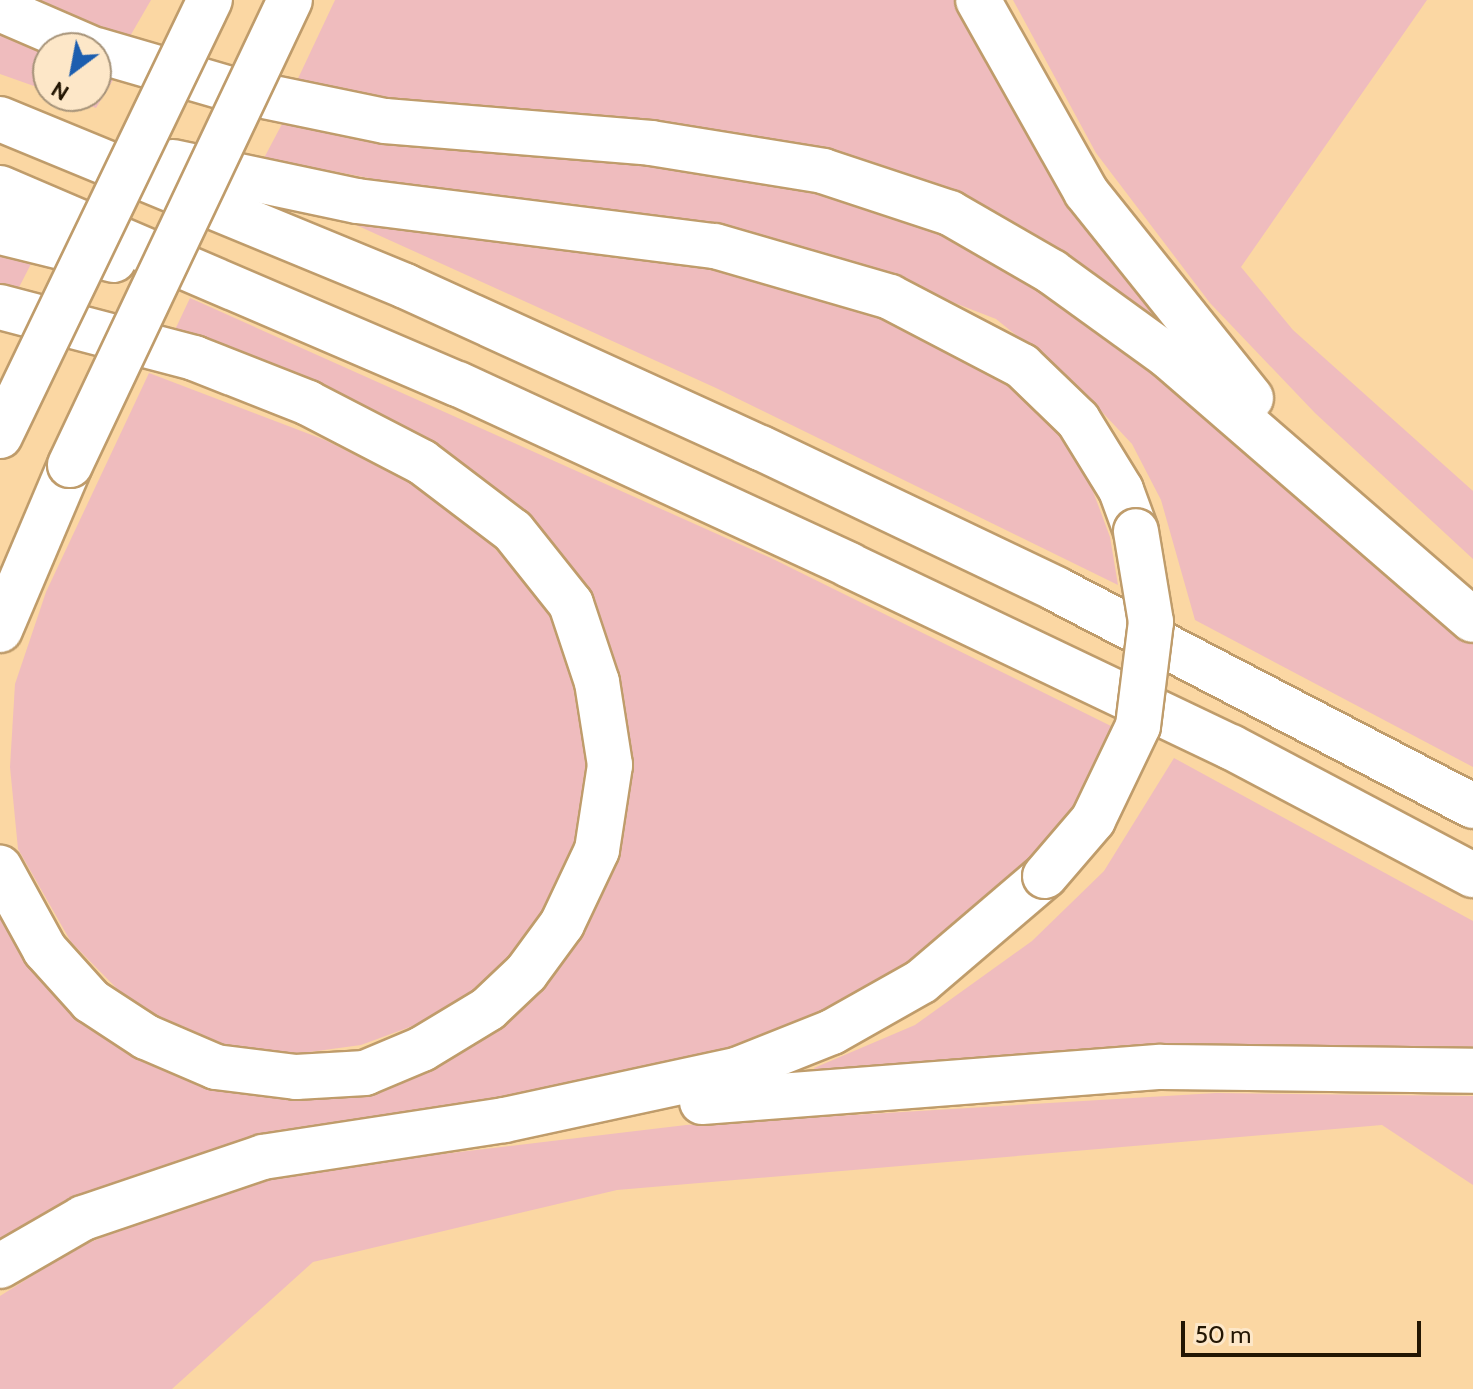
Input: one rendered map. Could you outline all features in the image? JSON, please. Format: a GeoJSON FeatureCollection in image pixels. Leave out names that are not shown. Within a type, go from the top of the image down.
{"type":"FeatureCollection","features":[{"type":"Feature","properties":{"kind":"highway"},"geometry":{"type":"LineString","coordinates":[[0,436],[210,0]]}},
{"type":"Feature","properties":{"kind":"highway"},"geometry":{"type":"LineString","coordinates":[[0,630],[70,465],[290,0]]}},
{"type":"Feature","properties":{"kind":"highway"},"geometry":{"type":"LineString","coordinates":[[978,0],[1086,192],[1325,485]]}},
{"type":"Feature","properties":{"kind":"highway"},"geometry":{"type":"LineString","coordinates":[[0,9],[53,32]]}},
{"type":"Feature","properties":{"kind":"highway"},"geometry":{"type":"LineString","coordinates":[[112,55],[230,89],[385,121],[651,143],[823,171],[950,213],[1052,272],[1168,356],[1325,485],[1473,620]]}},
{"type":"Feature","properties":{"kind":"highway"},"geometry":{"type":"LineString","coordinates":[[11,123],[357,201],[715,246],[850,282],[955,326],[1022,366],[1078,420],[1121,490],[1136,531],[1151,622],[1138,726],[1093,820],[1045,876],[957,955],[832,1032],[739,1069],[504,1120]]}},
{"type":"Feature","properties":{"kind":"highway"},"geometry":{"type":"LineString","coordinates":[[11,123],[405,286],[775,454],[1056,589],[1473,806]]}},
{"type":"Feature","properties":{"kind":"highway"},"geometry":{"type":"LineString","coordinates":[[0,188],[458,384],[849,565],[1231,747],[1473,875]]}},
{"type":"Feature","properties":{"kind":"highway"},"geometry":{"type":"LineString","coordinates":[[0,232],[226,286]]}},
{"type":"Feature","properties":{"kind":"highway"},"geometry":{"type":"LineString","coordinates":[[0,307],[194,358],[308,403],[422,462],[513,531],[571,604],[597,682],[610,765],[597,850],[562,924],[526,973],[475,1017],[365,1073],[296,1077],[216,1067],[146,1037],[91,1001],[45,950],[0,868]]}},
{"type":"Feature","properties":{"kind":"highway"},"geometry":{"type":"LineString","coordinates":[[0,1266],[83,1218],[263,1157],[504,1120],[793,1090],[1161,1067],[1473,1071]]}},
{"type":"Feature","properties":{"kind":"shaded area"},"geometry":{"type":"Polygon","coordinates":[[[11,0],[151,0],[129,38],[11,0]]]}},
{"type":"Feature","properties":{"kind":"shaded area"},"geometry":{"type":"Polygon","coordinates":[[[335,0],[964,0],[1188,347],[1028,232],[917,180],[294,87],[335,0]]]}},
{"type":"Feature","properties":{"kind":"shaded area"},"geometry":{"type":"Polygon","coordinates":[[[1013,0],[1427,0],[1241,267],[1293,330],[1473,491],[1473,559],[1315,413],[1210,303],[1096,153],[1013,0]]]}},
{"type":"Feature","properties":{"kind":"shaded area"},"geometry":{"type":"Polygon","coordinates":[[[0,33],[32,46],[32,85],[0,74],[0,33]]]}},
{"type":"Feature","properties":{"kind":"shaded area"},"geometry":{"type":"Polygon","coordinates":[[[282,124],[443,146],[658,161],[800,183],[917,214],[1140,349],[1473,644],[1473,767],[1195,620],[1161,500],[1132,444],[1072,380],[996,319],[828,254],[583,205],[400,184],[264,158],[282,124]]]}},
{"type":"Feature","properties":{"kind":"shaded area"},"geometry":{"type":"Polygon","coordinates":[[[334,215],[671,253],[853,303],[975,357],[1042,411],[1084,467],[1110,537],[1118,585],[716,388],[334,215]]]}},
{"type":"Feature","properties":{"kind":"shaded area"},"geometry":{"type":"Polygon","coordinates":[[[0,256],[32,262],[13,299],[0,297],[0,256]]]}},
{"type":"Feature","properties":{"kind":"shaded area"},"geometry":{"type":"Polygon","coordinates":[[[190,298],[773,559],[1113,727],[1067,824],[988,911],[838,1018],[700,1067],[553,1096],[278,1130],[175,1161],[0,1245],[0,890],[17,927],[218,1080],[489,1029],[623,768],[537,543],[173,334],[190,298]]]}},
{"type":"Feature","properties":{"kind":"shaded area"},"geometry":{"type":"Polygon","coordinates":[[[149,373],[325,440],[413,484],[477,530],[542,598],[567,644],[584,700],[590,782],[576,851],[546,911],[497,973],[437,1017],[361,1045],[280,1056],[212,1044],[133,1005],[71,942],[18,849],[10,767],[15,684],[46,592],[149,373]]]}},
{"type":"Feature","properties":{"kind":"shaded area"},"geometry":{"type":"Polygon","coordinates":[[[1174,758],[1473,921],[1473,1061],[817,1076],[814,1068],[915,1025],[1032,941],[1104,871],[1174,758]]]}},
{"type":"Feature","properties":{"kind":"shaded area"},"geometry":{"type":"Polygon","coordinates":[[[1216,1093],[1473,1096],[1473,1185],[1382,1125],[617,1190],[313,1262],[172,1389],[0,1389],[0,1296],[78,1247],[212,1194],[307,1170],[686,1125],[1216,1093]]]}}]}
